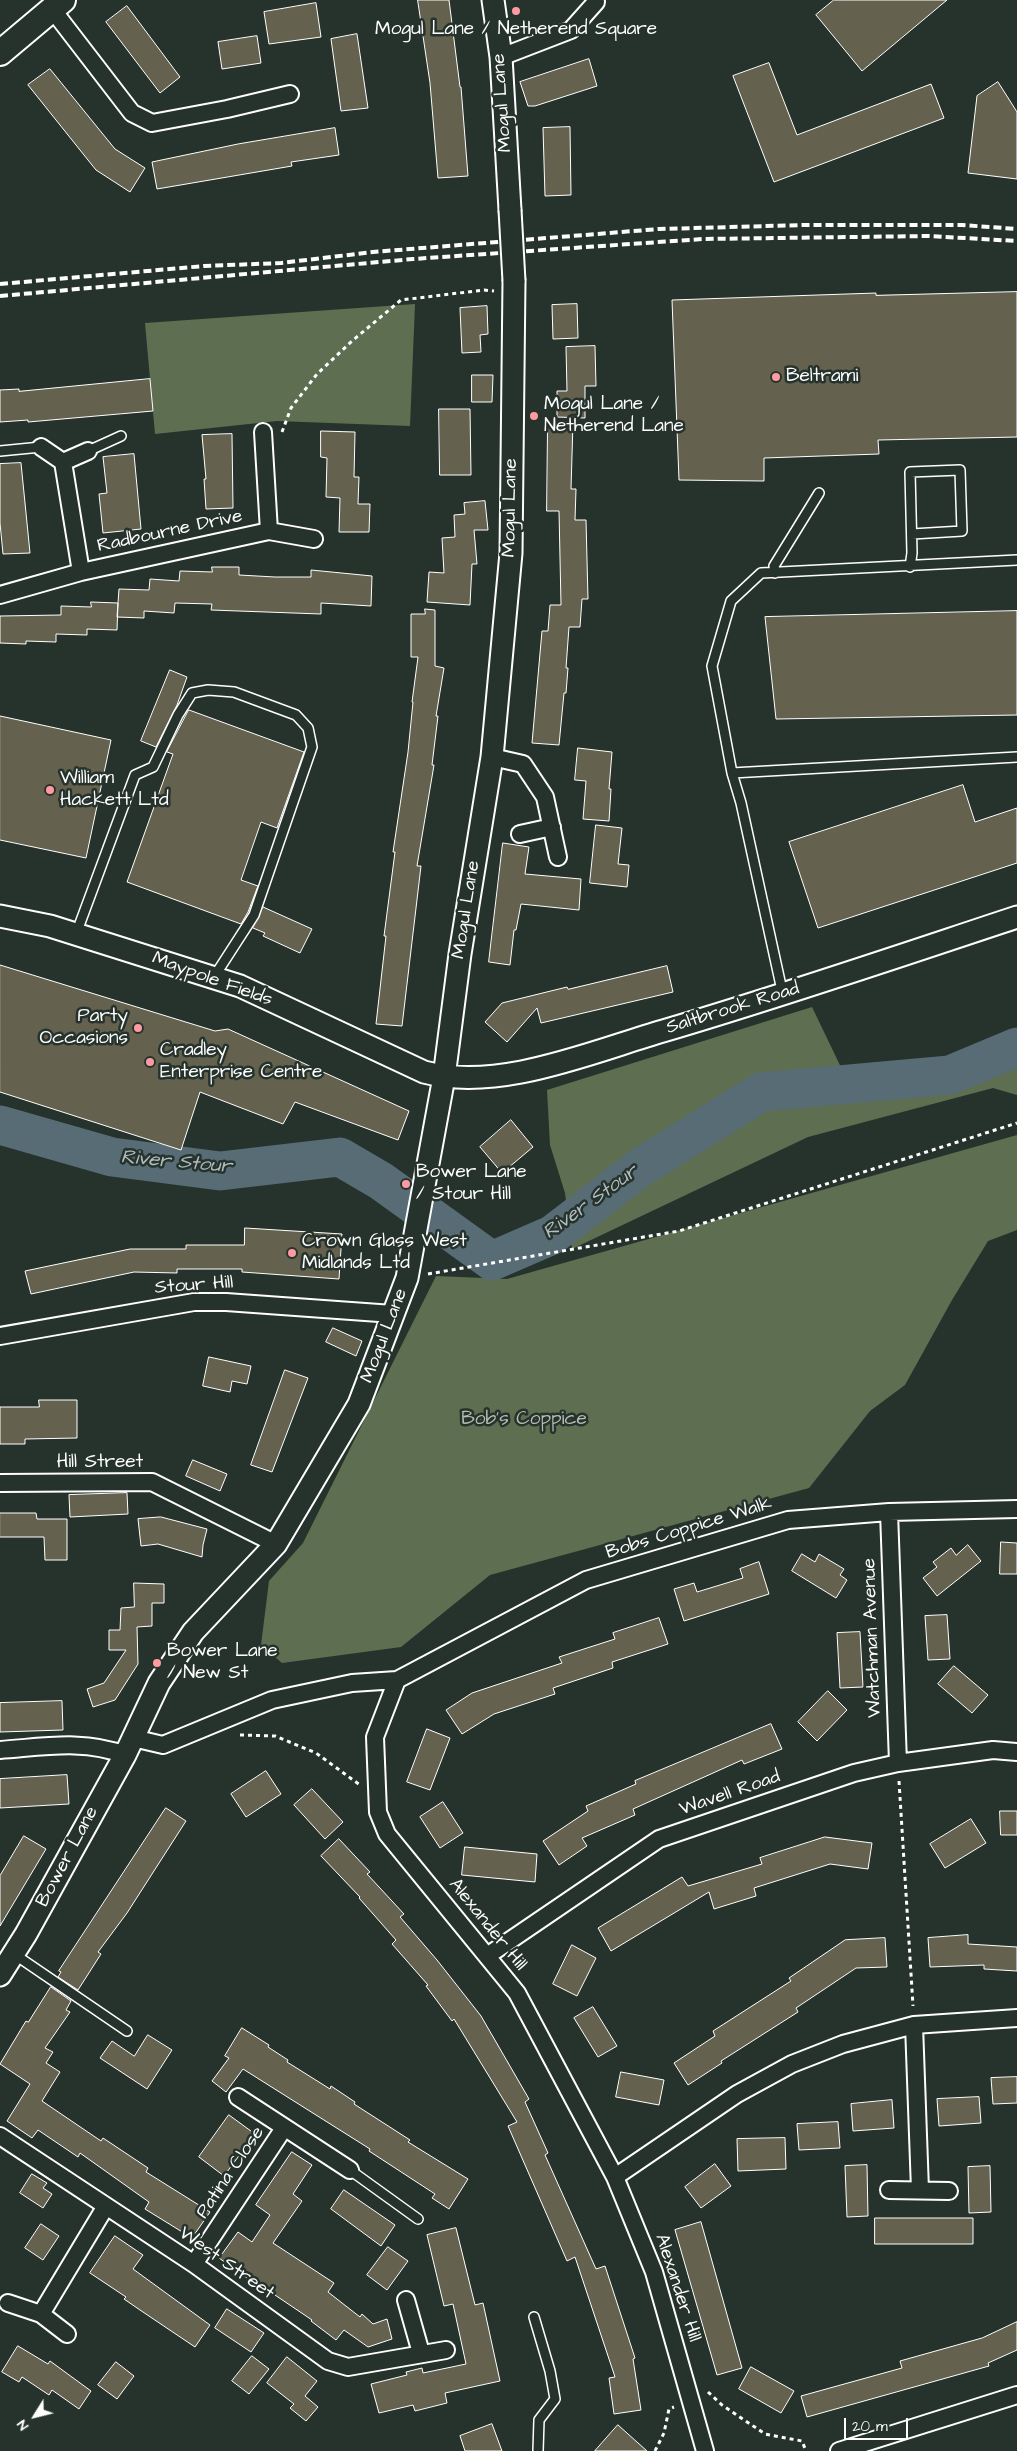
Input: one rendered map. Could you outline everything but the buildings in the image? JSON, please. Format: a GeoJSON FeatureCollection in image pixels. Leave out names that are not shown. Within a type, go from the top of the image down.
{"type":"FeatureCollection","features":[{"type":"Feature","properties":{"kind":"main road"},"geometry":{"type":"LineString","coordinates":[[0,53],[58,4]]}},
{"type":"Feature","properties":{"kind":"street","name":"Mogul Lane"},"geometry":{"type":"LineString","coordinates":[[129,1746],[159,1683],[193,1632],[276,1544],[359,1404],[407,1278],[444,1077],[460,954],[492,757],[511,553],[514,287],[500,56],[493,0]]}},
{"type":"Feature","properties":{"kind":"street"},"geometry":{"type":"LineString","coordinates":[[500,56],[571,30],[596,2]]}},
{"type":"Feature","properties":{"kind":"street"},"geometry":{"type":"LineString","coordinates":[[58,4],[132,113],[152,123],[227,109],[290,94]]}},
{"type":"Feature","properties":{"kind":"street","name":"Radbourne Drive"},"geometry":{"type":"LineString","coordinates":[[264,439],[269,531]]}},
{"type":"Feature","properties":{"kind":"street"},"geometry":{"type":"LineString","coordinates":[[41,447],[62,462],[88,451]]}},
{"type":"Feature","properties":{"kind":"street","name":"Radbourne Drive"},"geometry":{"type":"LineString","coordinates":[[62,462],[81,572]]}},
{"type":"Feature","properties":{"kind":"street","name":"Radbourne Drive"},"geometry":{"type":"LineString","coordinates":[[0,595],[81,572],[269,531],[314,539]]}},
{"type":"Feature","properties":{"kind":"street"},"geometry":{"type":"LineString","coordinates":[[492,757],[523,764],[545,797],[558,857]]}},
{"type":"Feature","properties":{"kind":"street"},"geometry":{"type":"LineString","coordinates":[[520,834],[552,827]]}},
{"type":"Feature","properties":{"kind":"street","name":"Maypole Fields"},"geometry":{"type":"LineString","coordinates":[[0,916],[76,934],[240,986],[424,1072],[444,1077]]}},
{"type":"Feature","properties":{"kind":"street","name":"Saltbrook Road"},"geometry":{"type":"LineString","coordinates":[[444,1077],[514,1074],[783,995],[1017,917]]}},
{"type":"Feature","properties":{"kind":"street","name":"Stour Hill"},"geometry":{"type":"LineString","coordinates":[[0,1336],[194,1302],[226,1302],[393,1314]]}},
{"type":"Feature","properties":{"kind":"street","name":"Hill Street"},"geometry":{"type":"LineString","coordinates":[[0,1483],[152,1482],[276,1544]]}},
{"type":"Feature","properties":{"kind":"street","name":"Bobs Coppice Walk"},"geometry":{"type":"LineString","coordinates":[[397,1680],[586,1580],[788,1520],[889,1512],[1017,1509]]}},
{"type":"Feature","properties":{"kind":"street","name":"Watchman Avenue"},"geometry":{"type":"LineString","coordinates":[[889,1512],[898,1762]]}},
{"type":"Feature","properties":{"kind":"street"},"geometry":{"type":"LineString","coordinates":[[0,1750],[78,1744],[108,1748],[163,1744],[272,1700],[352,1683],[397,1680]]}},
{"type":"Feature","properties":{"kind":"street","name":"Alexander Hill"},"geometry":{"type":"LineString","coordinates":[[397,1680],[375,1737],[378,1812],[387,1834],[517,1993],[615,2177],[654,2272],[705,2451]]}},
{"type":"Feature","properties":{"kind":"street","name":"Bower Lane"},"geometry":{"type":"LineString","coordinates":[[0,1975],[14,1954],[129,1746]]}},
{"type":"Feature","properties":{"kind":"street","name":"Wavell Road"},"geometry":{"type":"LineString","coordinates":[[487,1956],[658,1839],[854,1774],[898,1762],[994,1750],[1017,1752]]}},
{"type":"Feature","properties":{"kind":"street"},"geometry":{"type":"LineString","coordinates":[[615,2177],[737,2094],[792,2064],[843,2044],[914,2024],[1017,2018]]}},
{"type":"Feature","properties":{"kind":"street"},"geometry":{"type":"LineString","coordinates":[[914,2024],[920,2190]]}},
{"type":"Feature","properties":{"kind":"street","name":"Patina Close"},"geometry":{"type":"LineString","coordinates":[[238,2097],[350,2170]]}},
{"type":"Feature","properties":{"kind":"street","name":"Patina Close"},"geometry":{"type":"LineString","coordinates":[[194,2264],[284,2128]]}},
{"type":"Feature","properties":{"kind":"street","name":"West Street"},"geometry":{"type":"LineString","coordinates":[[0,2136],[194,2264],[328,2361],[348,2367],[446,2350]]}},
{"type":"Feature","properties":{"kind":"street"},"geometry":{"type":"LineString","coordinates":[[889,2190],[949,2191]]}},
{"type":"Feature","properties":{"kind":"street"},"geometry":{"type":"LineString","coordinates":[[41,2314],[106,2206]]}},
{"type":"Feature","properties":{"kind":"street"},"geometry":{"type":"LineString","coordinates":[[406,2300],[421,2353]]}},
{"type":"Feature","properties":{"kind":"street"},"geometry":{"type":"LineString","coordinates":[[8,2303],[41,2314],[67,2334]]}},
{"type":"Feature","properties":{"kind":"street"},"geometry":{"type":"LineString","coordinates":[[839,2451],[1017,2395]]}},
{"type":"Feature","properties":{"kind":"lane"},"geometry":{"type":"LineString","coordinates":[[88,451],[120,436]]}},
{"type":"Feature","properties":{"kind":"lane"},"geometry":{"type":"LineString","coordinates":[[0,451],[41,447]]}},
{"type":"Feature","properties":{"kind":"lane"},"geometry":{"type":"LineString","coordinates":[[910,567],[912,534],[910,472],[960,470],[962,531],[912,534]]}},
{"type":"Feature","properties":{"kind":"lane"},"geometry":{"type":"LineString","coordinates":[[774,573],[774,566],[819,493]]}},
{"type":"Feature","properties":{"kind":"lane"},"geometry":{"type":"LineString","coordinates":[[783,995],[741,803],[732,774],[712,666],[731,601],[761,573],[910,567],[1017,560]]}},
{"type":"Feature","properties":{"kind":"lane"},"geometry":{"type":"LineString","coordinates":[[76,934],[134,775],[153,767],[178,715],[192,693],[208,690],[234,692],[296,715],[308,728],[312,747],[254,915],[214,978]]}},
{"type":"Feature","properties":{"kind":"lane"},"geometry":{"type":"LineString","coordinates":[[732,774],[1017,757]]}},
{"type":"Feature","properties":{"kind":"lane"},"geometry":{"type":"LineString","coordinates":[[14,1954],[127,2031]]}},
{"type":"Feature","properties":{"kind":"lane"},"geometry":{"type":"LineString","coordinates":[[350,2170],[418,2219]]}},
{"type":"Feature","properties":{"kind":"lane"},"geometry":{"type":"LineString","coordinates":[[534,2317],[556,2399],[539,2420],[538,2451]]}},
{"type":"Feature","properties":{"kind":"path"},"geometry":{"type":"LineString","coordinates":[[264,439],[282,434],[291,408],[317,374],[352,341],[401,300],[514,287]]}},
{"type":"Feature","properties":{"kind":"path"},"geometry":{"type":"LineString","coordinates":[[407,1278],[679,1231],[1017,1123]]}},
{"type":"Feature","properties":{"kind":"path"},"geometry":{"type":"LineString","coordinates":[[213,1724],[221,1735],[275,1736],[316,1752],[355,1782],[376,1793]]}},
{"type":"Feature","properties":{"kind":"path"},"geometry":{"type":"LineString","coordinates":[[898,1762],[914,2024]]}},
{"type":"Feature","properties":{"kind":"path"},"geometry":{"type":"LineString","coordinates":[[682,2371],[698,2382],[722,2405],[765,2434],[802,2441],[806,2451]]}},
{"type":"Feature","properties":{"kind":"path"},"geometry":{"type":"LineString","coordinates":[[655,2451],[664,2433],[669,2409],[690,2400]]}},
{"type":"Feature","properties":{"kind":"green space"},"geometry":{"type":"Polygon","coordinates":[[[415,304],[410,426],[277,421],[155,434],[145,323],[415,304]]]}},
{"type":"Feature","properties":{"kind":"green space"},"geometry":{"type":"Polygon","coordinates":[[[812,1007],[849,1084],[950,1075],[1017,1047],[1017,1095],[993,1088],[808,1137],[572,1249],[565,1193],[550,1145],[547,1090],[812,1007]]]}},
{"type":"Feature","properties":{"kind":"green space","name":"Bob's Coppice"},"geometry":{"type":"Polygon","coordinates":[[[1017,1135],[1017,1230],[988,1241],[952,1300],[905,1385],[870,1411],[809,1488],[490,1575],[401,1647],[282,1663],[261,1645],[269,1581],[303,1543],[436,1276],[507,1279],[1017,1135]]]}},
{"type":"Feature","properties":{"kind":"waterway","name":"River Stour"},"geometry":{"type":"LineString","coordinates":[[0,1125],[112,1157],[220,1171],[340,1157],[381,1181],[492,1261],[552,1235],[641,1167],[761,1092],[950,1075],[1017,1047]]}},
{"type":"Feature","properties":{"kind":"railway"},"geometry":{"type":"LineString","coordinates":[[0,284],[204,266],[281,263],[373,252],[659,229],[805,225],[962,225],[1017,229]]}},
{"type":"Feature","properties":{"kind":"railway"},"geometry":{"type":"LineString","coordinates":[[0,296],[413,259],[703,239],[928,236],[1017,241]]}},
{"type":"Feature","properties":{"kind":"place","name":"Mogul Lane / Netherend Square"},"geometry":{"type":"Point","coordinates":[516,11]}},
{"type":"Feature","properties":{"kind":"place","name":"Beltrami"},"geometry":{"type":"Point","coordinates":[776,377]}},
{"type":"Feature","properties":{"kind":"place","name":"Mogul Lane / Netherend Lane"},"geometry":{"type":"Point","coordinates":[534,416]}},
{"type":"Feature","properties":{"kind":"place","name":"William Hackett Ltd"},"geometry":{"type":"Point","coordinates":[50,790]}},
{"type":"Feature","properties":{"kind":"place","name":"Party Occasions"},"geometry":{"type":"Point","coordinates":[138,1028]}},
{"type":"Feature","properties":{"kind":"place","name":"Cradley Enterprise Centre"},"geometry":{"type":"Point","coordinates":[150,1062]}},
{"type":"Feature","properties":{"kind":"place","name":"Bower Lane / Stour Hill"},"geometry":{"type":"Point","coordinates":[406,1184]}},
{"type":"Feature","properties":{"kind":"place","name":"Crown Glass West Midlands Ltd"},"geometry":{"type":"Point","coordinates":[292,1253]}},
{"type":"Feature","properties":{"kind":"place","name":"Bower Lane / New St"},"geometry":{"type":"Point","coordinates":[157,1663]}}]}
